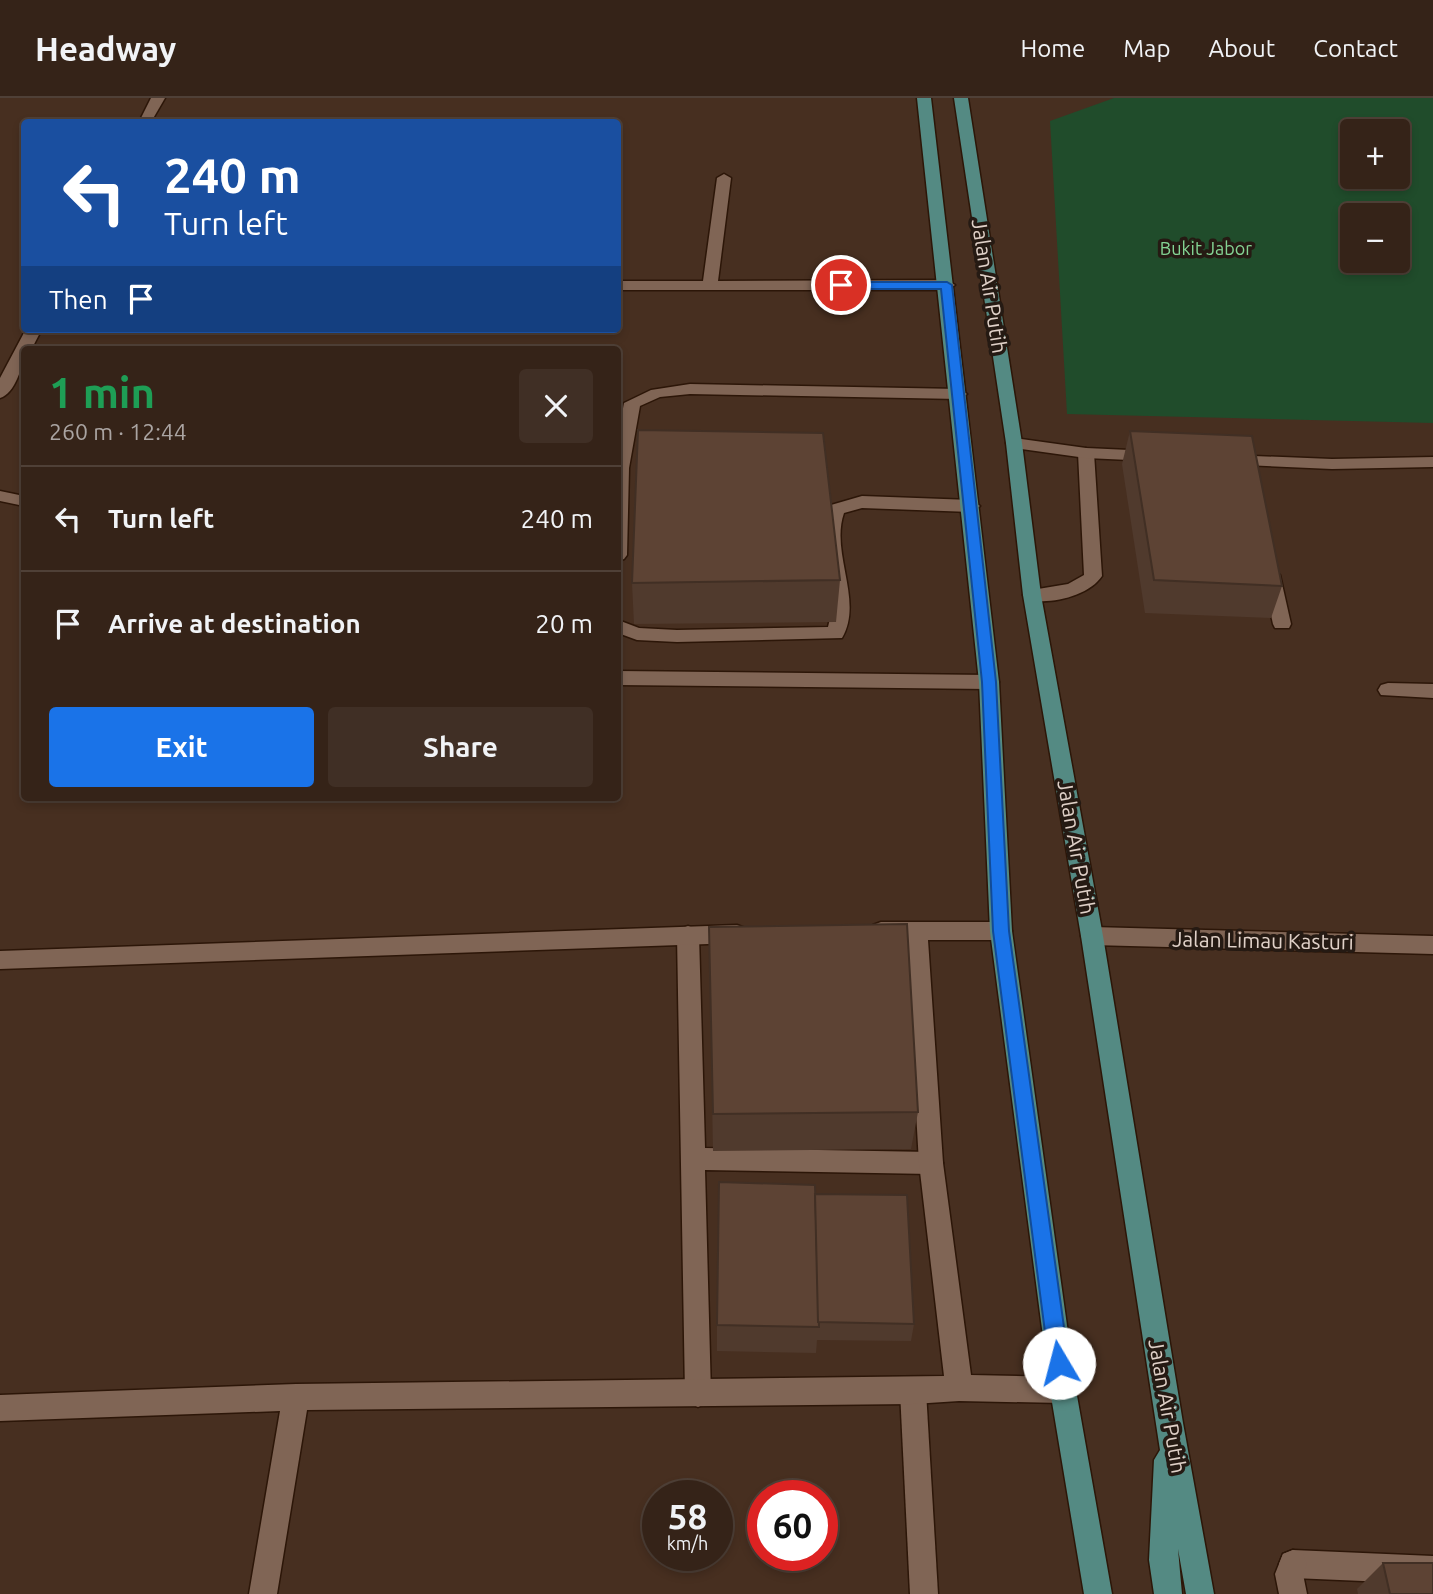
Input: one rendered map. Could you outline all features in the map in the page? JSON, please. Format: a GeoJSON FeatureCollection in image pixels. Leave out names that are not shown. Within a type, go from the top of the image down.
{"type":"FeatureCollection","features":[{"type":"Feature","properties":{"kind":"main road","name":"Jalan Air Putih"},"geometry":{"type":"LineString","coordinates":[[925,98],[989,682],[1001,931],[1063,1390],[1098,1594]]}},
{"type":"Feature","properties":{"kind":"main road","name":"Jalan Air Putih"},"geometry":{"type":"LineString","coordinates":[[961,98],[1014,443],[1032,595],[1092,936],[1200,1594]]}},
{"type":"Feature","properties":{"kind":"main road"},"geometry":{"type":"LineString","coordinates":[[1168,1594],[1163,1560],[1170,1423]]}},
{"type":"Feature","properties":{"kind":"street"},"geometry":{"type":"LineString","coordinates":[[147,119],[158,98]]}},
{"type":"Feature","properties":{"kind":"street"},"geometry":{"type":"LineString","coordinates":[[710,285],[724,178]]}},
{"type":"Feature","properties":{"kind":"street"},"geometry":{"type":"LineString","coordinates":[[621,286],[947,285]]}},
{"type":"Feature","properties":{"kind":"street"},"geometry":{"type":"LineString","coordinates":[[0,393],[21,353]]}},
{"type":"Feature","properties":{"kind":"street"},"geometry":{"type":"LineString","coordinates":[[621,463],[632,403],[657,393],[690,389],[959,394]]}},
{"type":"Feature","properties":{"kind":"street"},"geometry":{"type":"LineString","coordinates":[[1014,443],[1086,453],[1166,457]]}},
{"type":"Feature","properties":{"kind":"street"},"geometry":{"type":"LineString","coordinates":[[1032,595],[1078,587],[1088,583],[1093,576],[1086,453]]}},
{"type":"Feature","properties":{"kind":"street"},"geometry":{"type":"LineString","coordinates":[[1206,458],[1247,467],[1433,462]]}},
{"type":"Feature","properties":{"kind":"street"},"geometry":{"type":"LineString","coordinates":[[0,496],[21,500]]}},
{"type":"Feature","properties":{"kind":"street"},"geometry":{"type":"LineString","coordinates":[[621,627],[637,634],[677,636],[835,633],[841,621],[831,558],[832,517],[837,509],[862,502],[971,506]]}},
{"type":"Feature","properties":{"kind":"street"},"geometry":{"type":"LineString","coordinates":[[1267,556],[1282,624]]}},
{"type":"Feature","properties":{"kind":"street"},"geometry":{"type":"LineString","coordinates":[[621,678],[989,682]]}},
{"type":"Feature","properties":{"kind":"street"},"geometry":{"type":"LineString","coordinates":[[1388,690],[1433,691]]}},
{"type":"Feature","properties":{"kind":"street"},"geometry":{"type":"LineString","coordinates":[[916,930],[931,1163],[959,1388]]}},
{"type":"Feature","properties":{"kind":"street"},"geometry":{"type":"LineString","coordinates":[[862,932],[1001,931]]}},
{"type":"Feature","properties":{"kind":"street"},"geometry":{"type":"LineString","coordinates":[[0,960],[755,934]]}},
{"type":"Feature","properties":{"kind":"street"},"geometry":{"type":"LineString","coordinates":[[688,935],[698,1394]]}},
{"type":"Feature","properties":{"kind":"street","name":"Jalan Limau Kasturi"},"geometry":{"type":"LineString","coordinates":[[1092,936],[1433,944]]}},
{"type":"Feature","properties":{"kind":"street"},"geometry":{"type":"LineString","coordinates":[[693,1159],[931,1163]]}},
{"type":"Feature","properties":{"kind":"street"},"geometry":{"type":"LineString","coordinates":[[0,1408],[296,1397],[698,1394],[959,1388],[1063,1390]]}},
{"type":"Feature","properties":{"kind":"street"},"geometry":{"type":"LineString","coordinates":[[913,1391],[923,1594]]}},
{"type":"Feature","properties":{"kind":"street"},"geometry":{"type":"LineString","coordinates":[[263,1594],[296,1397]]}},
{"type":"Feature","properties":{"kind":"street"},"geometry":{"type":"LineString","coordinates":[[1293,1594],[1289,1574],[1293,1564],[1433,1570]]}},
{"type":"Feature","properties":{"kind":"green space","name":"Bukit Jabor"},"geometry":{"type":"Polygon","coordinates":[[[1114,98],[1433,98],[1433,423],[1067,414],[1050,121],[1114,98]]]}},
{"type":"Feature","properties":{"kind":"building"},"geometry":{"type":"Polygon","coordinates":[[[638,430],[823,433],[840,580],[632,583],[638,430]]]}},
{"type":"Feature","properties":{"kind":"building"},"geometry":{"type":"Polygon","coordinates":[[[1130,431],[1252,436],[1282,586],[1154,580],[1130,431]]]}},
{"type":"Feature","properties":{"kind":"building"},"geometry":{"type":"Polygon","coordinates":[[[907,924],[918,1112],[713,1114],[709,927],[907,924]]]}},
{"type":"Feature","properties":{"kind":"building"},"geometry":{"type":"Polygon","coordinates":[[[719,1182],[815,1185],[819,1327],[717,1325],[719,1182]]]}},
{"type":"Feature","properties":{"kind":"building"},"geometry":{"type":"Polygon","coordinates":[[[815,1194],[907,1195],[914,1324],[818,1322],[815,1194]]]}},
{"type":"Feature","properties":{"kind":"building"},"geometry":{"type":"Polygon","coordinates":[[[1383,1563],[1433,1563],[1433,1594],[1390,1594],[1383,1563]]]}},
{"type":"Feature","properties":{"kind":"route"},"geometry":{"type":"LineString","coordinates":[[841,285],[947,285],[989,682],[1001,931],[1059,1363]]}}]}
